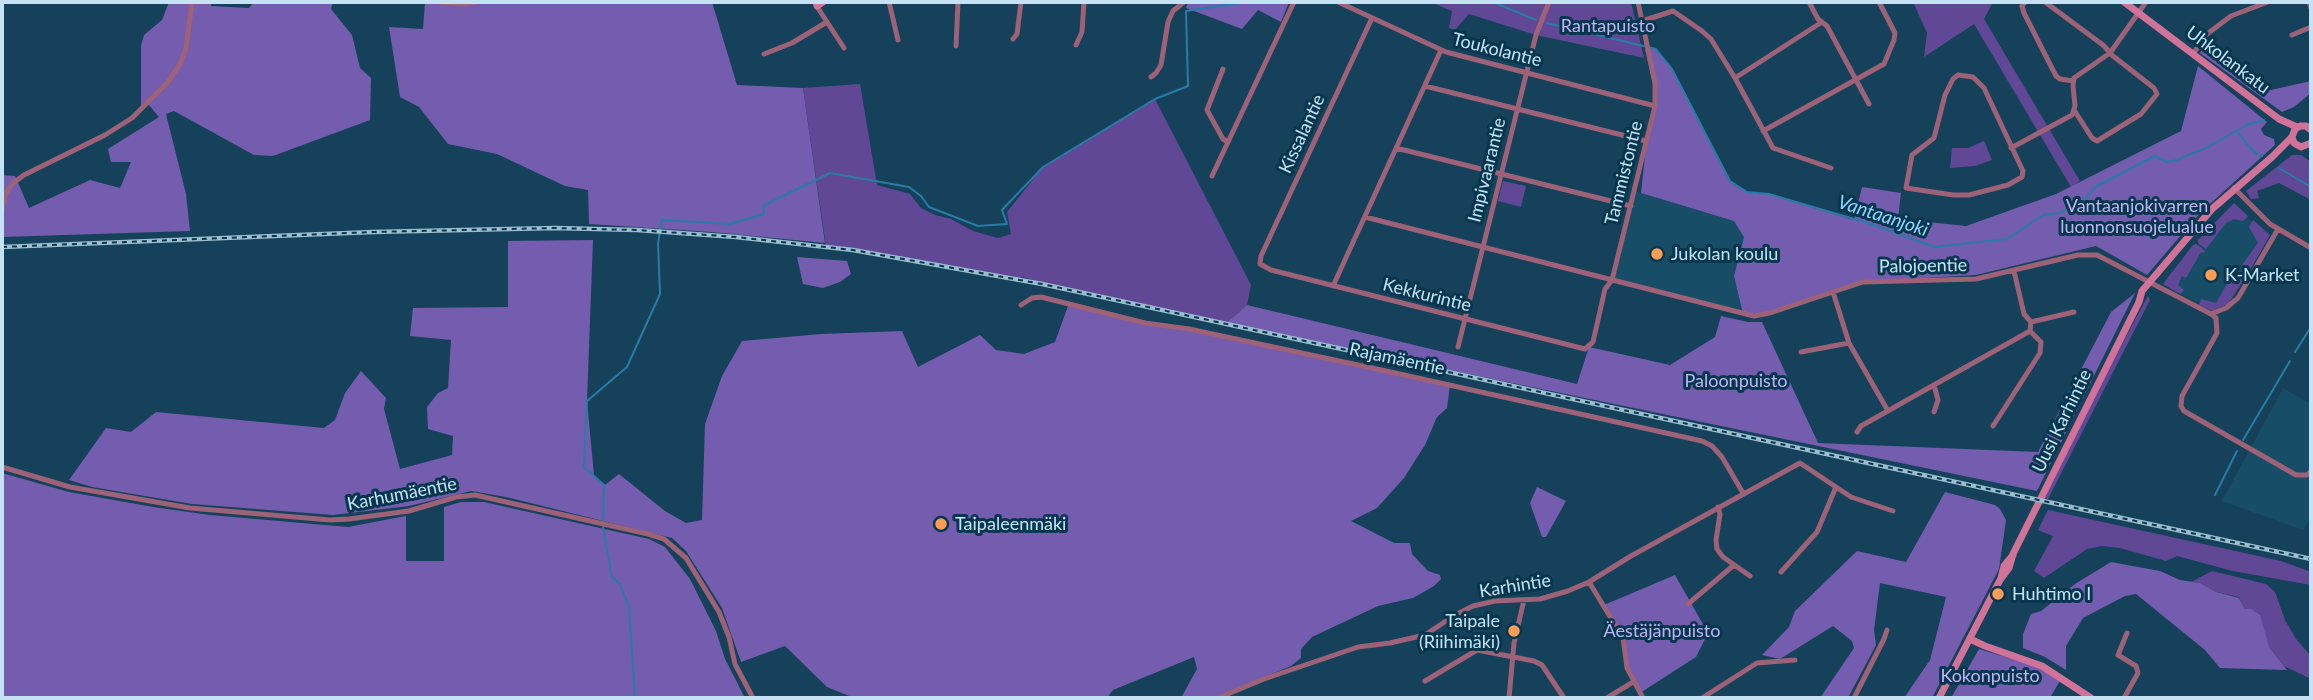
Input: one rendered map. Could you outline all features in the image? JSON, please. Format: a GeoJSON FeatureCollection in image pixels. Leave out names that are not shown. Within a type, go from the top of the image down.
{"type":"FeatureCollection","features":[{"type":"Feature","properties":{"kind":"street"},"geometry":{"type":"LineString","coordinates":[[2,210],[6,193],[12,184],[24,175],[105,135],[132,118],[168,82],[186,49],[192,2]]}},
{"type":"Feature","properties":{"kind":"street"},"geometry":{"type":"LineString","coordinates":[[439,2],[476,2]]}},
{"type":"Feature","properties":{"kind":"street"},"geometry":{"type":"LineString","coordinates":[[889,2],[898,40]]}},
{"type":"Feature","properties":{"kind":"street"},"geometry":{"type":"LineString","coordinates":[[956,46],[958,2]]}},
{"type":"Feature","properties":{"kind":"street"},"geometry":{"type":"LineString","coordinates":[[1013,39],[1017,34],[1021,2]]}},
{"type":"Feature","properties":{"kind":"street"},"geometry":{"type":"LineString","coordinates":[[1076,45],[1082,32],[1084,2]]}},
{"type":"Feature","properties":{"kind":"street"},"geometry":{"type":"LineString","coordinates":[[1151,77],[1160,65],[1168,22],[1174,11],[1184,2]]}},
{"type":"Feature","properties":{"kind":"street"},"geometry":{"type":"LineString","coordinates":[[1212,176],[1294,2]]}},
{"type":"Feature","properties":{"kind":"street","name":"Toukolantie"},"geometry":{"type":"LineString","coordinates":[[1338,2],[1441,50],[1655,106]]}},
{"type":"Feature","properties":{"kind":"street","name":"Impivaarantie"},"geometry":{"type":"LineString","coordinates":[[1458,346],[1535,35],[1549,2]]}},
{"type":"Feature","properties":{"kind":"street","name":"Tammistontie"},"geometry":{"type":"LineString","coordinates":[[1589,347],[1593,342],[1605,289],[1612,280],[1655,106],[1655,83],[1638,2]]}},
{"type":"Feature","properties":{"kind":"street"},"geometry":{"type":"LineString","coordinates":[[1809,2],[1827,26],[1869,104]]}},
{"type":"Feature","properties":{"kind":"street"},"geometry":{"type":"LineString","coordinates":[[1763,131],[1884,64],[1894,40],[1893,26],[1879,2]]}},
{"type":"Feature","properties":{"kind":"street"},"geometry":{"type":"LineString","coordinates":[[2025,2],[2022,6],[2024,13],[2056,76],[2073,81],[2110,53],[2146,2]]}},
{"type":"Feature","properties":{"kind":"street"},"geometry":{"type":"LineString","coordinates":[[2045,2],[2103,45],[2154,88],[2155,98],[2141,114],[2097,141],[2092,138],[2074,110],[2073,81]]}},
{"type":"Feature","properties":{"kind":"street","name":"Uhkolankatu"},"geometry":{"type":"LineString","coordinates":[[2124,2],[2279,119],[2301,129]]}},
{"type":"Feature","properties":{"kind":"street"},"geometry":{"type":"LineString","coordinates":[[2193,54],[2207,34],[2231,16],[2269,2]]}},
{"type":"Feature","properties":{"kind":"street"},"geometry":{"type":"LineString","coordinates":[[2309,2],[2311,8]]}},
{"type":"Feature","properties":{"kind":"street"},"geometry":{"type":"LineString","coordinates":[[818,3],[844,48]]}},
{"type":"Feature","properties":{"kind":"street"},"geometry":{"type":"LineString","coordinates":[[1642,20],[1665,12],[1678,13],[1710,39],[1735,78],[1773,148],[1831,168]]}},
{"type":"Feature","properties":{"kind":"street","name":"Kissalantie"},"geometry":{"type":"LineString","coordinates":[[1260,264],[1261,256],[1372,18]]}},
{"type":"Feature","properties":{"kind":"street"},"geometry":{"type":"LineString","coordinates":[[764,54],[792,43],[827,22]]}},
{"type":"Feature","properties":{"kind":"street"},"geometry":{"type":"LineString","coordinates":[[1735,78],[1822,22]]}},
{"type":"Feature","properties":{"kind":"street"},"geometry":{"type":"LineString","coordinates":[[2292,34],[2311,27]]}},
{"type":"Feature","properties":{"kind":"street"},"geometry":{"type":"LineString","coordinates":[[1333,286],[1441,50]]}},
{"type":"Feature","properties":{"kind":"street"},"geometry":{"type":"LineString","coordinates":[[1223,69],[1207,110],[1223,139],[1228,142]]}},
{"type":"Feature","properties":{"kind":"street"},"geometry":{"type":"LineString","coordinates":[[1958,75],[1973,77],[1984,89],[2011,148],[2023,171],[2022,177],[2008,185],[1959,196],[1906,188],[1912,155],[1934,138],[1945,95],[1958,75]]}},
{"type":"Feature","properties":{"kind":"street"},"geometry":{"type":"LineString","coordinates":[[1425,86],[1646,141]]}},
{"type":"Feature","properties":{"kind":"street"},"geometry":{"type":"LineString","coordinates":[[2011,148],[2068,118],[2074,110]]}},
{"type":"Feature","properties":{"kind":"street"},"geometry":{"type":"LineString","coordinates":[[2301,129],[2306,147]]}},
{"type":"Feature","properties":{"kind":"street","name":"Uusi Karhintie"},"geometry":{"type":"LineString","coordinates":[[1939,698],[2139,302],[2147,293],[2150,282],[2203,219],[2301,129]]}},
{"type":"Feature","properties":{"kind":"street","name":"Uusi Karhintie"},"geometry":{"type":"LineString","coordinates":[[2272,157],[2306,147]]}},
{"type":"Feature","properties":{"kind":"street"},"geometry":{"type":"LineString","coordinates":[[1396,148],[1630,206]]}},
{"type":"Feature","properties":{"kind":"street"},"geometry":{"type":"LineString","coordinates":[[2234,188],[2278,229],[2311,248]]}},
{"type":"Feature","properties":{"kind":"street","name":"Palojoentie"},"geometry":{"type":"LineString","coordinates":[[1365,217],[1754,316],[1870,281],[1976,279],[2088,254],[2113,262],[2211,314]]}},
{"type":"Feature","properties":{"kind":"street"},"geometry":{"type":"LineString","coordinates":[[2278,229],[2238,298],[2226,308],[2211,314],[2217,321],[2217,333],[2182,396],[2181,406],[2184,411],[2295,475],[2307,475],[2311,471]]}},
{"type":"Feature","properties":{"kind":"street","name":"Kekkurintie"},"geometry":{"type":"LineString","coordinates":[[1260,264],[1271,270],[1333,286],[1580,348],[1589,347]]}},
{"type":"Feature","properties":{"kind":"street"},"geometry":{"type":"LineString","coordinates":[[2014,271],[2024,314],[2031,322],[2030,331]]}},
{"type":"Feature","properties":{"kind":"street"},"geometry":{"type":"LineString","coordinates":[[1833,292],[1849,343],[1888,411]]}},
{"type":"Feature","properties":{"kind":"street","name":"Rajamäentie"},"geometry":{"type":"LineString","coordinates":[[1021,306],[1032,298],[1041,298],[1145,323],[1189,329],[1702,441],[1712,446],[1722,457],[1743,494]]}},
{"type":"Feature","properties":{"kind":"street"},"geometry":{"type":"LineString","coordinates":[[2031,322],[2074,312]]}},
{"type":"Feature","properties":{"kind":"street"},"geometry":{"type":"LineString","coordinates":[[1857,432],[1861,426],[2030,331]]}},
{"type":"Feature","properties":{"kind":"street"},"geometry":{"type":"LineString","coordinates":[[1993,426],[2040,353],[2041,342],[2030,331]]}},
{"type":"Feature","properties":{"kind":"street"},"geometry":{"type":"LineString","coordinates":[[1801,352],[1849,343]]}},
{"type":"Feature","properties":{"kind":"street"},"geometry":{"type":"LineString","coordinates":[[1934,385],[1938,400],[1934,412]]}},
{"type":"Feature","properties":{"kind":"street","name":"Karhintie"},"geometry":{"type":"LineString","coordinates":[[1218,698],[1357,647],[1425,635],[1473,606],[1495,601],[1554,596],[1590,582],[1718,507],[1800,463],[1836,486]]}},
{"type":"Feature","properties":{"kind":"street","name":"Karhumäentie"},"geometry":{"type":"LineString","coordinates":[[2,467],[70,487],[190,508],[330,520],[410,511],[456,496],[475,495],[648,534],[664,539],[686,558],[719,612],[736,664],[753,698]]}},
{"type":"Feature","properties":{"kind":"street"},"geometry":{"type":"LineString","coordinates":[[1781,572],[1817,532],[1836,486],[1852,497],[1893,511]]}},
{"type":"Feature","properties":{"kind":"street"},"geometry":{"type":"LineString","coordinates":[[1718,507],[1720,514],[1717,549],[1749,576]]}},
{"type":"Feature","properties":{"kind":"street"},"geometry":{"type":"LineString","coordinates":[[1688,604],[1734,565]]}},
{"type":"Feature","properties":{"kind":"street"},"geometry":{"type":"LineString","coordinates":[[1590,582],[1623,638],[1628,668],[1643,698]]}},
{"type":"Feature","properties":{"kind":"street"},"geometry":{"type":"LineString","coordinates":[[1509,698],[1513,656],[1524,600]]}},
{"type":"Feature","properties":{"kind":"street"},"geometry":{"type":"LineString","coordinates":[[1854,698],[1886,630]]}},
{"type":"Feature","properties":{"kind":"street"},"geometry":{"type":"LineString","coordinates":[[2124,698],[2138,673],[2136,666],[2118,655],[2127,633]]}},
{"type":"Feature","properties":{"kind":"street"},"geometry":{"type":"LineString","coordinates":[[1970,639],[2037,663],[2089,698]]}},
{"type":"Feature","properties":{"kind":"street"},"geometry":{"type":"LineString","coordinates":[[1425,681],[1477,650],[1513,656],[1542,665],[1564,698]]}},
{"type":"Feature","properties":{"kind":"street"},"geometry":{"type":"LineString","coordinates":[[1702,698],[1757,663],[1795,660]]}},
{"type":"Feature","properties":{"kind":"street"},"geometry":{"type":"LineString","coordinates":[[1606,698],[1633,682]]}},
{"type":"Feature","properties":{"kind":"shaded area"},"geometry":{"type":"Polygon","coordinates":[[[1634,191],[1734,221],[1744,237],[1734,276],[1743,314],[1612,280],[1634,191]]]}},
{"type":"Feature","properties":{"kind":"shaded area"},"geometry":{"type":"Polygon","coordinates":[[[2233,204],[2268,237],[2232,299],[2213,310],[2164,285],[2233,204]]]}},
{"type":"Feature","properties":{"kind":"shaded area"},"geometry":{"type":"Polygon","coordinates":[[[2283,388],[2311,404],[2311,467],[2306,472],[2311,477],[2311,517],[2303,530],[2222,501],[2283,388]]]}},
{"type":"Feature","properties":{"kind":"green space"},"geometry":{"type":"Polygon","coordinates":[[[169,2],[211,2],[211,6],[249,8],[254,2],[333,2],[331,9],[352,35],[360,68],[371,78],[370,120],[273,156],[254,155],[174,111],[166,114],[186,194],[190,231],[2,237],[2,175],[15,176],[29,208],[90,180],[120,188],[131,162],[111,162],[108,149],[159,117],[148,104],[141,107],[141,46],[144,35],[162,20],[169,2]]]}},
{"type":"Feature","properties":{"kind":"green space"},"geometry":{"type":"Polygon","coordinates":[[[425,2],[712,2],[737,85],[803,88],[825,243],[589,224],[588,190],[565,186],[497,154],[448,144],[419,107],[400,97],[389,27],[423,29],[425,2]]]}},
{"type":"Feature","properties":{"kind":"green space"},"geometry":{"type":"Polygon","coordinates":[[[1188,2],[1289,2],[1281,22],[1258,10],[1242,29],[1186,8],[1188,2]]]}},
{"type":"Feature","properties":{"kind":"green space","name":"Rantapuisto"},"geometry":{"type":"Polygon","coordinates":[[[1430,2],[1631,2],[1644,58],[1536,35],[1469,14],[1455,30],[1449,28],[1452,11],[1430,2]]]}},
{"type":"Feature","properties":{"kind":"green space"},"geometry":{"type":"Polygon","coordinates":[[[1913,2],[1993,2],[1984,19],[2080,181],[2071,187],[1974,24],[1924,57],[1927,33],[1913,2]]]}},
{"type":"Feature","properties":{"kind":"green space","name":"Vantaanjokivarren luonnonsuojelualue"},"geometry":{"type":"Polygon","coordinates":[[[1645,49],[1656,49],[1672,69],[1730,181],[1747,192],[1769,194],[1854,220],[1862,187],[1901,193],[1898,219],[1966,226],[2056,194],[2181,131],[2198,66],[2267,122],[2261,129],[2264,135],[2274,139],[2275,145],[2200,213],[2147,275],[2096,246],[1976,275],[1870,281],[1770,313],[1743,314],[1734,276],[1744,237],[1734,221],[1641,193],[1646,147],[1657,103],[1645,49]]]}},
{"type":"Feature","properties":{"kind":"green space"},"geometry":{"type":"Polygon","coordinates":[[[2202,49],[2262,92],[2311,81],[2311,93],[2294,107],[2282,112],[2200,53],[2202,49]]]}},
{"type":"Feature","properties":{"kind":"green space"},"geometry":{"type":"Polygon","coordinates":[[[860,84],[877,185],[910,194],[921,208],[935,215],[998,238],[1011,234],[1007,212],[1043,167],[1155,99],[1251,285],[1247,305],[1225,324],[1042,284],[1023,277],[1018,279],[826,246],[803,88],[860,84]]]}},
{"type":"Feature","properties":{"kind":"green space"},"geometry":{"type":"Polygon","coordinates":[[[1984,141],[1992,160],[1975,166],[1950,168],[1952,148],[1968,148],[1984,141]]]}},
{"type":"Feature","properties":{"kind":"green space"},"geometry":{"type":"Polygon","coordinates":[[[2292,155],[2301,155],[2311,162],[2311,200],[2279,183],[2257,191],[2259,198],[2251,199],[2246,191],[2292,155]]]}},
{"type":"Feature","properties":{"kind":"green space"},"geometry":{"type":"Polygon","coordinates":[[[1503,181],[1526,186],[1521,207],[1498,201],[1503,181]]]}},
{"type":"Feature","properties":{"kind":"green space"},"geometry":{"type":"Polygon","coordinates":[[[2234,203],[2248,216],[2243,221],[2234,219],[2226,223],[2206,249],[2198,240],[2234,203]]]}},
{"type":"Feature","properties":{"kind":"green space"},"geometry":{"type":"Polygon","coordinates":[[[2253,220],[2270,235],[2249,272],[2242,265],[2258,243],[2249,227],[2253,220]]]}},
{"type":"Feature","properties":{"kind":"green space"},"geometry":{"type":"Polygon","coordinates":[[[593,240],[587,401],[594,475],[605,485],[619,474],[665,511],[686,523],[702,520],[705,424],[722,376],[742,341],[902,331],[918,367],[980,335],[996,350],[1024,354],[1055,342],[1068,306],[1450,385],[1447,408],[1437,417],[1425,445],[1404,478],[1377,508],[1351,521],[1394,543],[1410,543],[1412,554],[1428,571],[1440,575],[1441,579],[1413,598],[1378,606],[1312,637],[1301,649],[1301,658],[1291,666],[1213,698],[1181,698],[1197,669],[1194,657],[1113,690],[1107,698],[854,698],[827,687],[785,646],[741,662],[722,608],[686,551],[672,538],[506,497],[471,491],[409,506],[333,515],[192,504],[92,487],[69,480],[106,428],[131,432],[156,412],[324,428],[335,420],[345,393],[361,371],[386,398],[384,409],[400,469],[452,455],[453,436],[428,429],[427,407],[438,393],[448,388],[451,340],[410,336],[413,308],[508,307],[508,241],[593,240]]]}},
{"type":"Feature","properties":{"kind":"green space"},"geometry":{"type":"Polygon","coordinates":[[[2196,244],[2205,251],[2201,252],[2186,278],[2182,276],[2178,285],[2184,290],[2180,294],[2163,284],[2196,244]]]}},
{"type":"Feature","properties":{"kind":"green space"},"geometry":{"type":"Polygon","coordinates":[[[797,257],[847,261],[851,274],[840,282],[823,288],[803,284],[797,257]]]}},
{"type":"Feature","properties":{"kind":"green space"},"geometry":{"type":"Polygon","coordinates":[[[2235,270],[2245,278],[2228,304],[2212,311],[2199,305],[2201,299],[2216,303],[2235,270]]]}},
{"type":"Feature","properties":{"kind":"green space","name":"Paloonpuisto"},"geometry":{"type":"Polygon","coordinates":[[[2135,293],[2037,491],[1225,324],[1247,305],[1577,384],[1589,347],[1670,365],[1715,337],[1721,316],[1762,322],[1818,443],[2038,452],[2111,312],[2135,293]]]}},
{"type":"Feature","properties":{"kind":"green space"},"geometry":{"type":"Polygon","coordinates":[[[2148,296],[2150,300],[2048,499],[2044,498],[2108,370],[2148,296]]]}},
{"type":"Feature","properties":{"kind":"green space"},"geometry":{"type":"Polygon","coordinates":[[[2,473],[69,492],[210,515],[348,527],[406,516],[406,561],[444,561],[444,507],[461,502],[484,502],[649,539],[665,547],[690,579],[745,698],[2,698],[2,473]]]}},
{"type":"Feature","properties":{"kind":"green space"},"geometry":{"type":"Polygon","coordinates":[[[1537,487],[1566,501],[1546,537],[1542,537],[1530,503],[1537,487]]]}},
{"type":"Feature","properties":{"kind":"green space"},"geometry":{"type":"Polygon","coordinates":[[[1945,492],[1995,505],[2006,520],[1999,569],[1932,698],[1904,698],[1930,660],[1946,597],[1880,583],[1874,630],[1876,645],[1848,698],[1820,698],[1854,648],[1852,641],[1833,626],[1780,659],[1762,655],[1789,627],[1795,611],[1857,551],[1906,562],[1945,492]]]}},
{"type":"Feature","properties":{"kind":"green space"},"geometry":{"type":"Polygon","coordinates":[[[2048,510],[2281,561],[2311,572],[2311,585],[2233,571],[2177,556],[2166,561],[2120,548],[2102,546],[2087,549],[2044,578],[2034,571],[2053,536],[2038,530],[2048,510]]]}},
{"type":"Feature","properties":{"kind":"green space"},"geometry":{"type":"Polygon","coordinates":[[[2111,562],[2160,571],[2239,598],[2245,609],[2251,609],[2260,615],[2269,647],[2287,670],[2220,668],[2205,650],[2136,594],[2125,596],[2083,618],[2066,646],[2066,670],[2023,648],[2023,634],[2031,614],[2041,611],[2075,584],[2111,562]]]}},
{"type":"Feature","properties":{"kind":"green space"},"geometry":{"type":"Polygon","coordinates":[[[2212,571],[2266,584],[2275,592],[2285,620],[2296,639],[2311,656],[2311,679],[2284,666],[2269,647],[2251,609],[2245,609],[2239,597],[2191,582],[2212,571]]]}},
{"type":"Feature","properties":{"kind":"green space","name":"Äestäjänpuisto"},"geometry":{"type":"Polygon","coordinates":[[[1675,575],[1708,633],[1696,657],[1640,693],[1627,668],[1623,638],[1604,605],[1675,575]]]}},
{"type":"Feature","properties":{"kind":"green space","name":"Kokonpuisto"},"geometry":{"type":"Polygon","coordinates":[[[1979,649],[2062,677],[2050,698],[1951,698],[1979,649]]]}},
{"type":"Feature","properties":{"kind":"waterway"},"geometry":{"type":"LineString","coordinates":[[603,522],[604,485],[584,467],[587,401],[627,367],[660,294],[658,243],[662,220],[730,224],[764,214],[763,206],[830,173],[909,187],[921,196],[929,207],[978,226],[1007,224],[1002,210],[1043,167],[1155,99],[1188,86],[1186,11],[1245,2]]}},
{"type":"Feature","properties":{"kind":"waterway","name":"Vantaanjoki"},"geometry":{"type":"LineString","coordinates":[[1493,2],[1536,20]]}},
{"type":"Feature","properties":{"kind":"waterway","name":"Vantaanjoki"},"geometry":{"type":"LineString","coordinates":[[1547,23],[1656,49],[1672,69],[1730,181],[1747,192],[1769,194],[1871,224],[1934,247],[2007,239],[2043,215],[2059,213],[2082,202],[2097,186],[2155,156],[2167,162],[2177,160],[2208,147],[2247,125],[2264,120]]}},
{"type":"Feature","properties":{"kind":"waterway"},"geometry":{"type":"LineString","coordinates":[[2238,133],[2254,152],[2262,156]]}},
{"type":"Feature","properties":{"kind":"waterway"},"geometry":{"type":"LineString","coordinates":[[2279,168],[2311,187]]}},
{"type":"Feature","properties":{"kind":"waterway"},"geometry":{"type":"LineString","coordinates":[[2295,352],[2311,327]]}},
{"type":"Feature","properties":{"kind":"waterway"},"geometry":{"type":"LineString","coordinates":[[2243,440],[2290,361]]}},
{"type":"Feature","properties":{"kind":"waterway"},"geometry":{"type":"LineString","coordinates":[[2215,495],[2237,451]]}},
{"type":"Feature","properties":{"kind":"waterway"},"geometry":{"type":"LineString","coordinates":[[603,527],[612,577],[620,584],[629,607],[635,698]]}},
{"type":"Feature","properties":{"kind":"railway"},"geometry":{"type":"LineString","coordinates":[[2,247],[373,232],[555,228],[736,237],[853,250],[1042,284],[2311,559]]}},
{"type":"Feature","properties":{"kind":"place","name":"Jukolan koulu"},"geometry":{"type":"Point","coordinates":[1657,254]}},
{"type":"Feature","properties":{"kind":"place","name":"K-Market"},"geometry":{"type":"Point","coordinates":[2211,275]}},
{"type":"Feature","properties":{"kind":"place","name":"Taipaleenmäki"},"geometry":{"type":"Point","coordinates":[941,524]}},
{"type":"Feature","properties":{"kind":"place","name":"Huhtimo I"},"geometry":{"type":"Point","coordinates":[1998,594]}},
{"type":"Feature","properties":{"kind":"place","name":"Taipale (Riihimäki)"},"geometry":{"type":"Point","coordinates":[1514,631]}}]}
